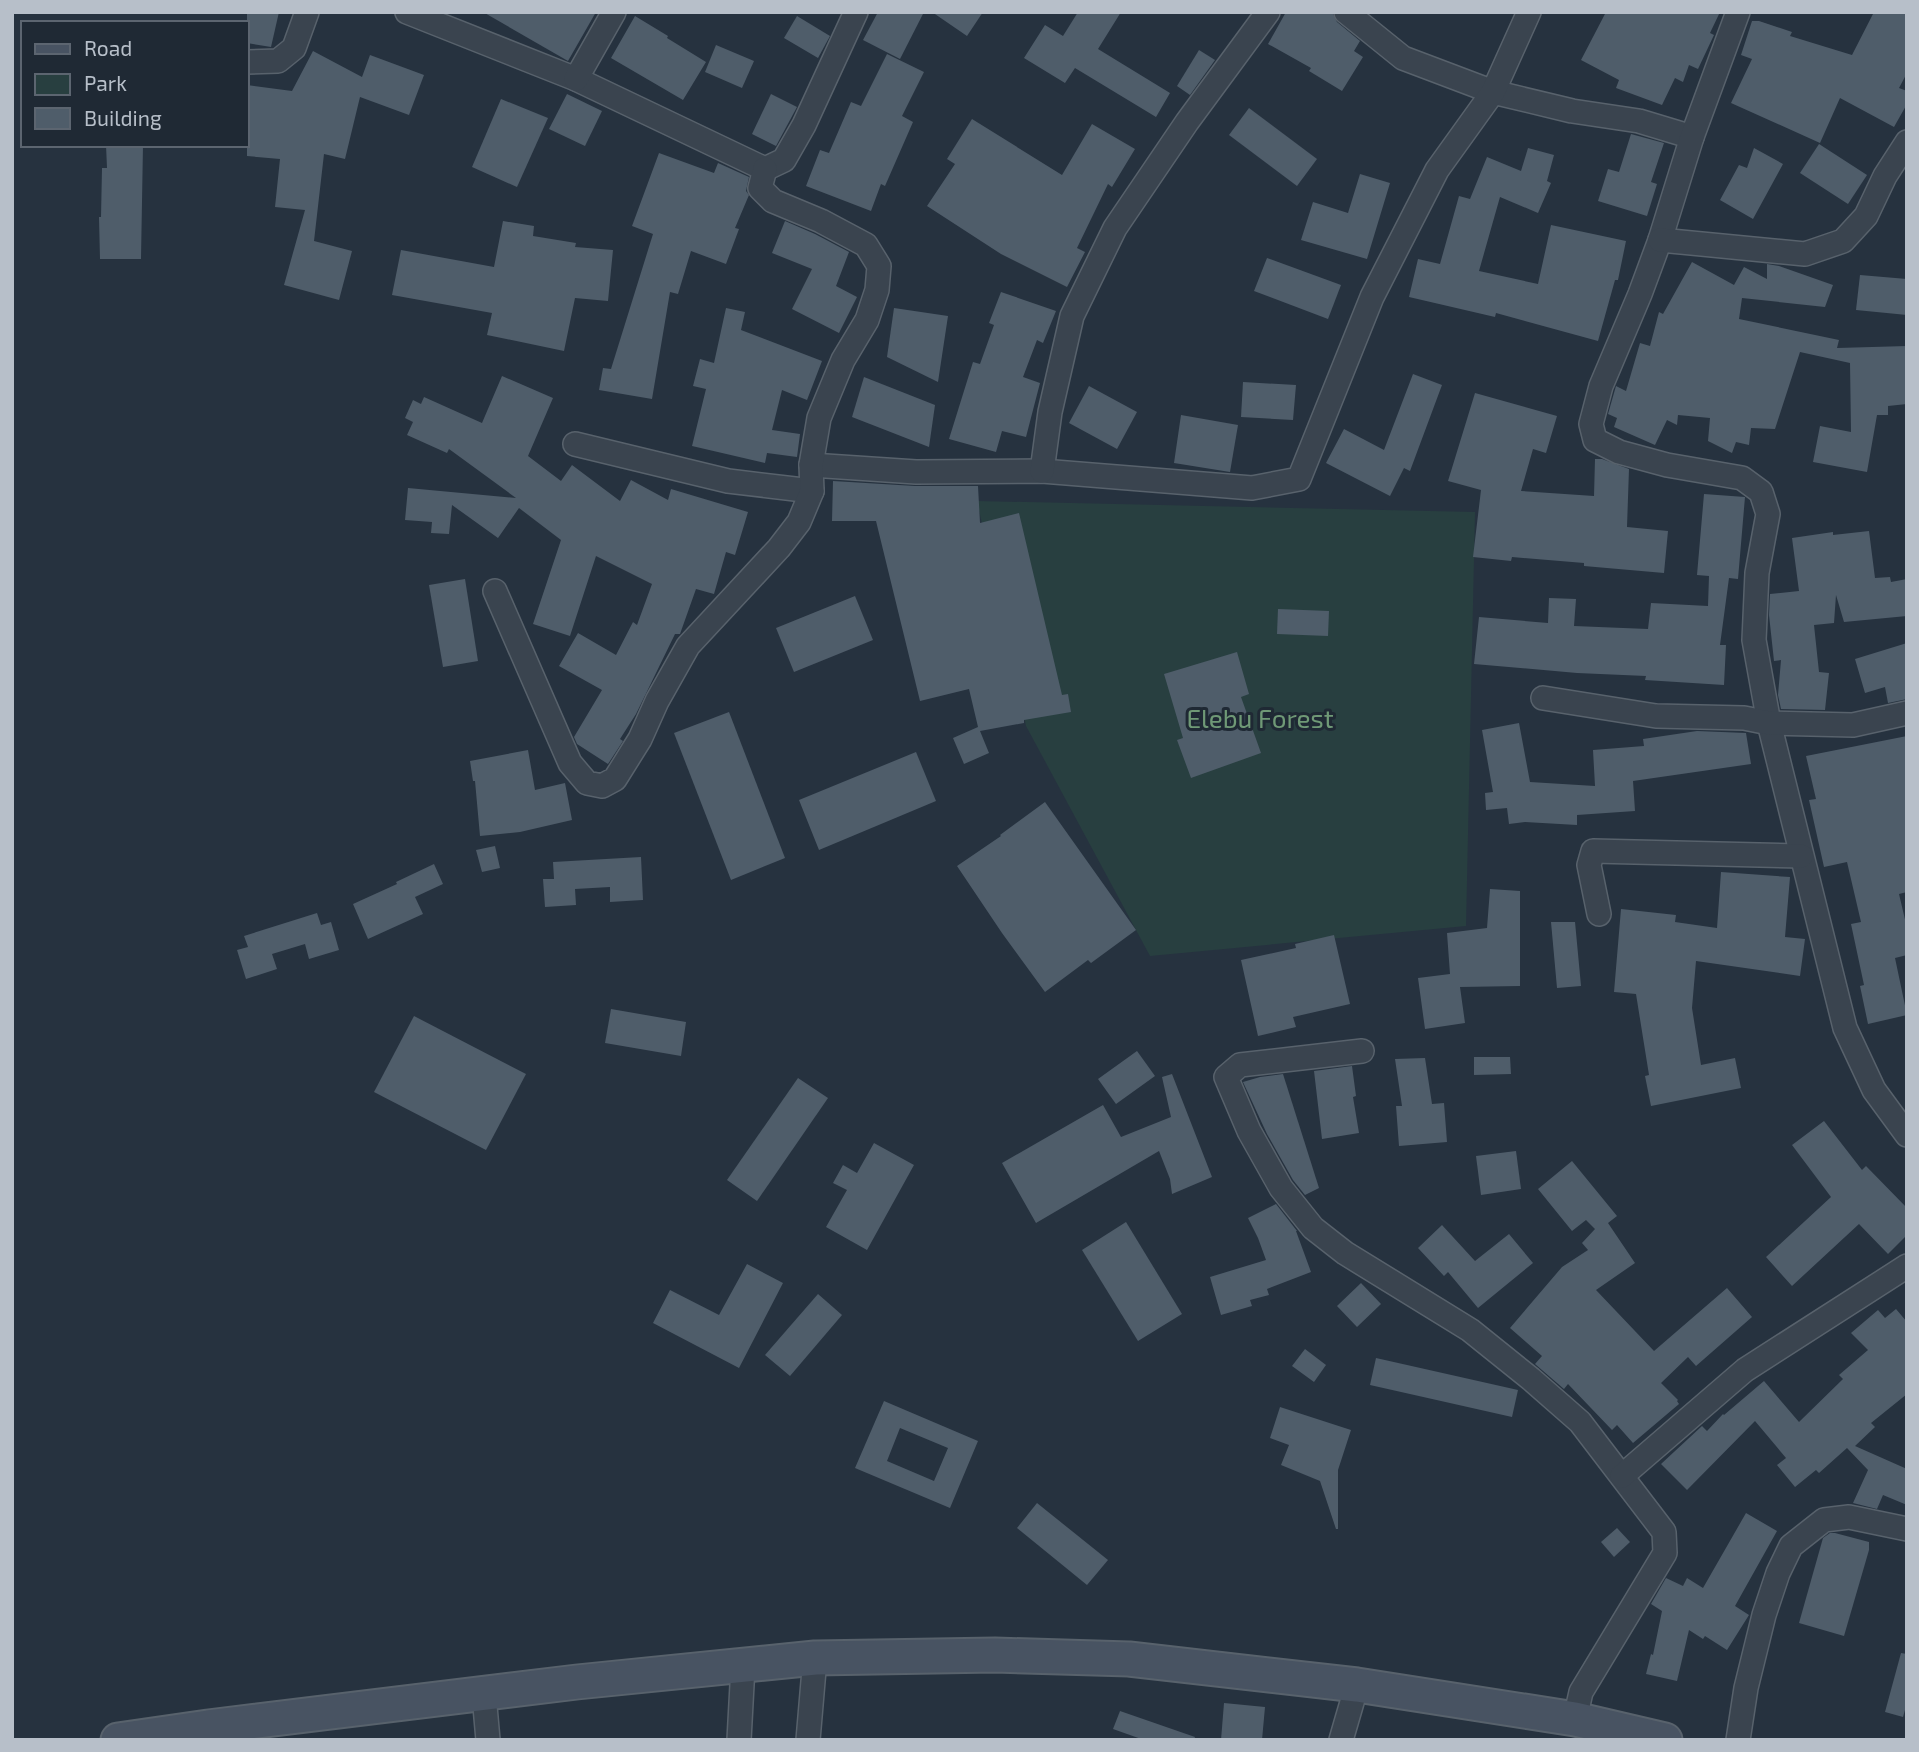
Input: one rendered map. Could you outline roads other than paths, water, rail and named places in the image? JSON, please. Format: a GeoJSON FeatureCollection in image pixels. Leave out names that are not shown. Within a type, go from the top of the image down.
{"type":"FeatureCollection","features":[{"type":"Feature","properties":{"kind":"main road"},"geometry":{"type":"LineString","coordinates":[[118,1740],[208,1733],[577,1682],[815,1658],[995,1655],[1129,1659],[1357,1685],[1575,1719],[1604,1733],[1665,1740]]}},
{"type":"Feature","properties":{"kind":"street"},"geometry":{"type":"LineString","coordinates":[[248,62],[278,61],[294,48],[307,12]]}},
{"type":"Feature","properties":{"kind":"street"},"geometry":{"type":"LineString","coordinates":[[407,12],[576,79],[765,169],[785,160],[856,12]]}},
{"type":"Feature","properties":{"kind":"street"},"geometry":{"type":"LineString","coordinates":[[576,79],[614,12]]}},
{"type":"Feature","properties":{"kind":"street"},"geometry":{"type":"LineString","coordinates":[[1042,471],[1050,412],[1072,316],[1115,228],[1187,122],[1268,12]]}},
{"type":"Feature","properties":{"kind":"street"},"geometry":{"type":"LineString","coordinates":[[1346,12],[1403,58],[1493,92],[1572,111],[1639,121],[1692,136]]}},
{"type":"Feature","properties":{"kind":"street"},"geometry":{"type":"LineString","coordinates":[[811,465],[916,472],[1042,471],[1252,488],[1300,479],[1372,297],[1437,170],[1493,92],[1529,12]]}},
{"type":"Feature","properties":{"kind":"street"},"geometry":{"type":"LineString","coordinates":[[1738,12],[1692,136],[1660,240],[1601,386],[1591,424],[1595,440],[1619,452],[1667,465],[1742,478],[1761,492],[1768,514],[1757,573],[1754,640],[1769,723],[1845,1028],[1874,1090],[1907,1135]]}},
{"type":"Feature","properties":{"kind":"street"},"geometry":{"type":"LineString","coordinates":[[1660,240],[1805,254],[1843,241],[1866,216],[1885,176],[1906,146]]}},
{"type":"Feature","properties":{"kind":"street"},"geometry":{"type":"LineString","coordinates":[[495,591],[570,763],[587,783],[602,786],[615,779],[640,739],[657,701],[688,646],[779,548],[799,522],[811,491],[811,465],[819,418],[843,360],[867,320],[877,290],[879,266],[866,245],[821,221],[773,201],[760,188],[765,169]]}},
{"type":"Feature","properties":{"kind":"street"},"geometry":{"type":"LineString","coordinates":[[575,444],[728,481],[811,491]]}},
{"type":"Feature","properties":{"kind":"street"},"geometry":{"type":"LineString","coordinates":[[1543,698],[1656,716],[1744,718],[1769,723],[1853,725],[1907,713]]}},
{"type":"Feature","properties":{"kind":"street"},"geometry":{"type":"LineString","coordinates":[[1599,914],[1589,865],[1593,851],[1801,856]]}},
{"type":"Feature","properties":{"kind":"street"},"geometry":{"type":"LineString","coordinates":[[1362,1051],[1240,1065],[1226,1077],[1249,1131],[1281,1188],[1313,1228],[1345,1253],[1469,1330],[1580,1422],[1664,1532],[1665,1553],[1581,1692],[1575,1719]]}},
{"type":"Feature","properties":{"kind":"street"},"geometry":{"type":"LineString","coordinates":[[1622,1476],[1745,1370],[1907,1266]]}},
{"type":"Feature","properties":{"kind":"street"},"geometry":{"type":"LineString","coordinates":[[1738,1740],[1746,1688],[1764,1615],[1778,1573],[1791,1546],[1824,1520],[1849,1517],[1907,1529]]}},
{"type":"Feature","properties":{"kind":"street"},"geometry":{"type":"LineString","coordinates":[[808,1740],[815,1658]]}},
{"type":"Feature","properties":{"kind":"street"},"geometry":{"type":"LineString","coordinates":[[739,1740],[743,1666]]}},
{"type":"Feature","properties":{"kind":"street"},"geometry":{"type":"LineString","coordinates":[[1341,1740],[1357,1685]]}},
{"type":"Feature","properties":{"kind":"street"},"geometry":{"type":"LineString","coordinates":[[484,1695],[488,1740]]}},
{"type":"Feature","properties":{"kind":"park label","name":"Elebu Forest"},"geometry":{"type":"Point","coordinates":[1260,717]}}]}
